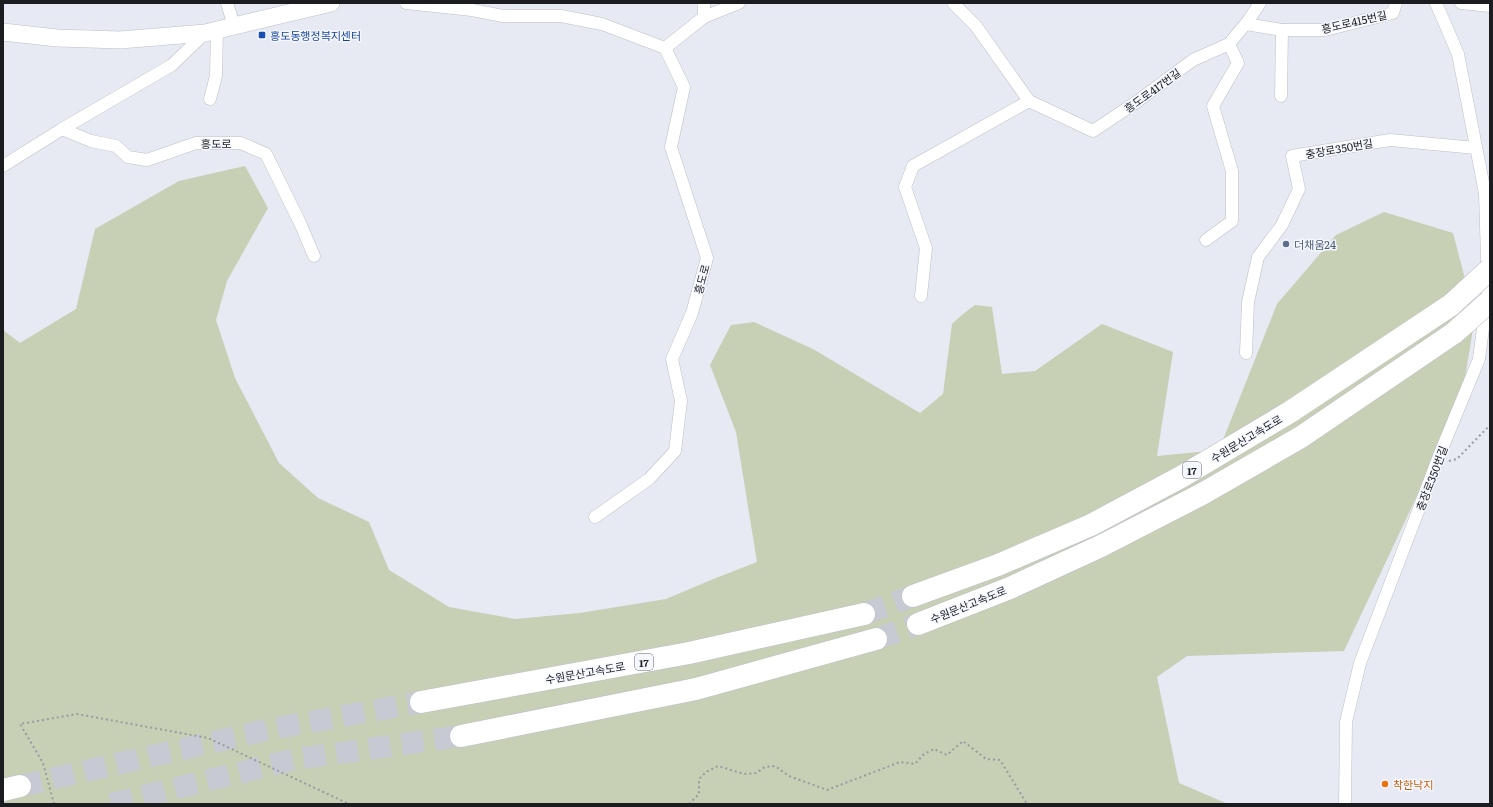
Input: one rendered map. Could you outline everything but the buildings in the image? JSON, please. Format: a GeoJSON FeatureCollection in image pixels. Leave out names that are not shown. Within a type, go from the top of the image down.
{"type":"FeatureCollection","features":[{"type":"Feature","properties":{"kind":"highway","name":"수원문산고속도로"},"geometry":{"type":"LineString","coordinates":[[913,596],[998,565],[1091,525],[1181,477],[1290,412],[1451,305],[1490,269]]}},
{"type":"Feature","properties":{"kind":"highway","name":"수원문산고속도로"},"geometry":{"type":"LineString","coordinates":[[918,624],[1010,588],[1101,546],[1202,494],[1301,437],[1454,333],[1490,301]]}},
{"type":"Feature","properties":{"kind":"highway","name":"수원문산고속도로"},"geometry":{"type":"LineString","coordinates":[[421,702],[689,653],[864,614]]}},
{"type":"Feature","properties":{"kind":"highway"},"geometry":{"type":"LineString","coordinates":[[461,736],[696,689],[876,639]]}},
{"type":"Feature","properties":{"kind":"street"},"geometry":{"type":"LineString","coordinates":[[227,3],[234,26]]}},
{"type":"Feature","properties":{"kind":"street"},"geometry":{"type":"LineString","coordinates":[[3,32],[57,38],[120,40],[211,32],[331,3]]}},
{"type":"Feature","properties":{"kind":"street"},"geometry":{"type":"LineString","coordinates":[[406,3],[472,10],[503,16],[560,16],[602,24],[665,48],[704,17],[739,3]]}},
{"type":"Feature","properties":{"kind":"street"},"geometry":{"type":"LineString","coordinates":[[704,3],[704,17]]}},
{"type":"Feature","properties":{"kind":"street"},"geometry":{"type":"LineString","coordinates":[[921,296],[926,248],[905,187],[913,166],[1029,101],[976,26],[953,3]]}},
{"type":"Feature","properties":{"kind":"street","name":"흥도로417번길"},"geometry":{"type":"LineString","coordinates":[[1029,101],[1093,130],[1135,103],[1193,60],[1230,44],[1260,3]]}},
{"type":"Feature","properties":{"kind":"street","name":"흥도로415번길"},"geometry":{"type":"LineString","coordinates":[[1246,24],[1282,30],[1325,30],[1393,12],[1396,3]]}},
{"type":"Feature","properties":{"kind":"street","name":"충장로350번길"},"geometry":{"type":"LineString","coordinates":[[1346,804],[1346,722],[1360,662],[1435,466],[1479,359],[1488,290],[1485,193],[1458,54],[1436,3]]}},
{"type":"Feature","properties":{"kind":"street"},"geometry":{"type":"LineString","coordinates":[[1460,3],[1490,6]]}},
{"type":"Feature","properties":{"kind":"street"},"geometry":{"type":"LineString","coordinates":[[1281,96],[1282,30]]}},
{"type":"Feature","properties":{"kind":"street"},"geometry":{"type":"LineString","coordinates":[[210,100],[216,76],[211,32]]}},
{"type":"Feature","properties":{"kind":"street"},"geometry":{"type":"LineString","coordinates":[[3,166],[62,129],[172,65],[211,32]]}},
{"type":"Feature","properties":{"kind":"street"},"geometry":{"type":"LineString","coordinates":[[1206,240],[1232,221],[1232,171],[1213,106],[1238,63],[1230,44]]}},
{"type":"Feature","properties":{"kind":"street","name":"흥도로"},"geometry":{"type":"LineString","coordinates":[[595,517],[649,479],[675,451],[681,401],[672,358],[692,313],[707,258],[671,147],[684,87],[665,48]]}},
{"type":"Feature","properties":{"kind":"street","name":"흥도로"},"geometry":{"type":"LineString","coordinates":[[62,129],[91,141],[116,146],[128,157],[147,160],[196,143],[241,143],[266,154],[300,223],[314,256]]}},
{"type":"Feature","properties":{"kind":"street","name":"충장로350번길"},"geometry":{"type":"LineString","coordinates":[[1246,354],[1248,302],[1258,257],[1282,225],[1299,189],[1292,156],[1390,140],[1476,148]]}},
{"type":"Feature","properties":{"kind":"path"},"geometry":{"type":"LineString","coordinates":[[1435,466],[1457,459],[1490,425]]}},
{"type":"Feature","properties":{"kind":"path"},"geometry":{"type":"LineString","coordinates":[[54,804],[43,763],[20,724],[77,714],[208,738],[349,804]]}},
{"type":"Feature","properties":{"kind":"path"},"geometry":{"type":"LineString","coordinates":[[689,804],[699,794],[699,779],[706,772],[718,766],[744,774],[756,773],[765,766],[775,766],[789,776],[827,790],[900,762],[915,764],[924,754],[934,749],[947,755],[963,741],[986,760],[1000,760],[1027,804]]}},
{"type":"Feature","properties":{"kind":"green space"},"geometry":{"type":"Polygon","coordinates":[[[245,166],[268,208],[227,281],[216,320],[235,378],[279,463],[318,498],[369,522],[389,570],[449,607],[515,619],[580,613],[666,599],[757,562],[736,432],[710,365],[731,325],[754,322],[813,349],[920,413],[943,394],[952,324],[975,305],[992,307],[1002,374],[1035,371],[1102,324],[1173,352],[1157,456],[1219,450],[1277,304],[1336,235],[1384,212],[1453,233],[1475,317],[1461,402],[1344,651],[1187,656],[1157,677],[1179,783],[1228,804],[3,804],[3,330],[20,343],[76,309],[95,229],[179,181],[245,166]]]}},
{"type":"Feature","properties":{"kind":"tunnel"},"geometry":{"type":"LineString","coordinates":[[864,614],[913,596]]}},
{"type":"Feature","properties":{"kind":"tunnel"},"geometry":{"type":"LineString","coordinates":[[876,639],[918,624]]}},
{"type":"Feature","properties":{"kind":"tunnel"},"geometry":{"type":"LineString","coordinates":[[20,786],[271,729],[421,702]]}},
{"type":"Feature","properties":{"kind":"tunnel"},"geometry":{"type":"LineString","coordinates":[[111,804],[296,759],[461,736]]}},
{"type":"Feature","properties":{"kind":"place","name":"흥도동행정복지센터"},"geometry":{"type":"Point","coordinates":[262,35]}},
{"type":"Feature","properties":{"kind":"place","name":"더채움24"},"geometry":{"type":"Point","coordinates":[1286,244]}},
{"type":"Feature","properties":{"kind":"place","name":"착한낙지"},"geometry":{"type":"Point","coordinates":[1385,784]}}]}
